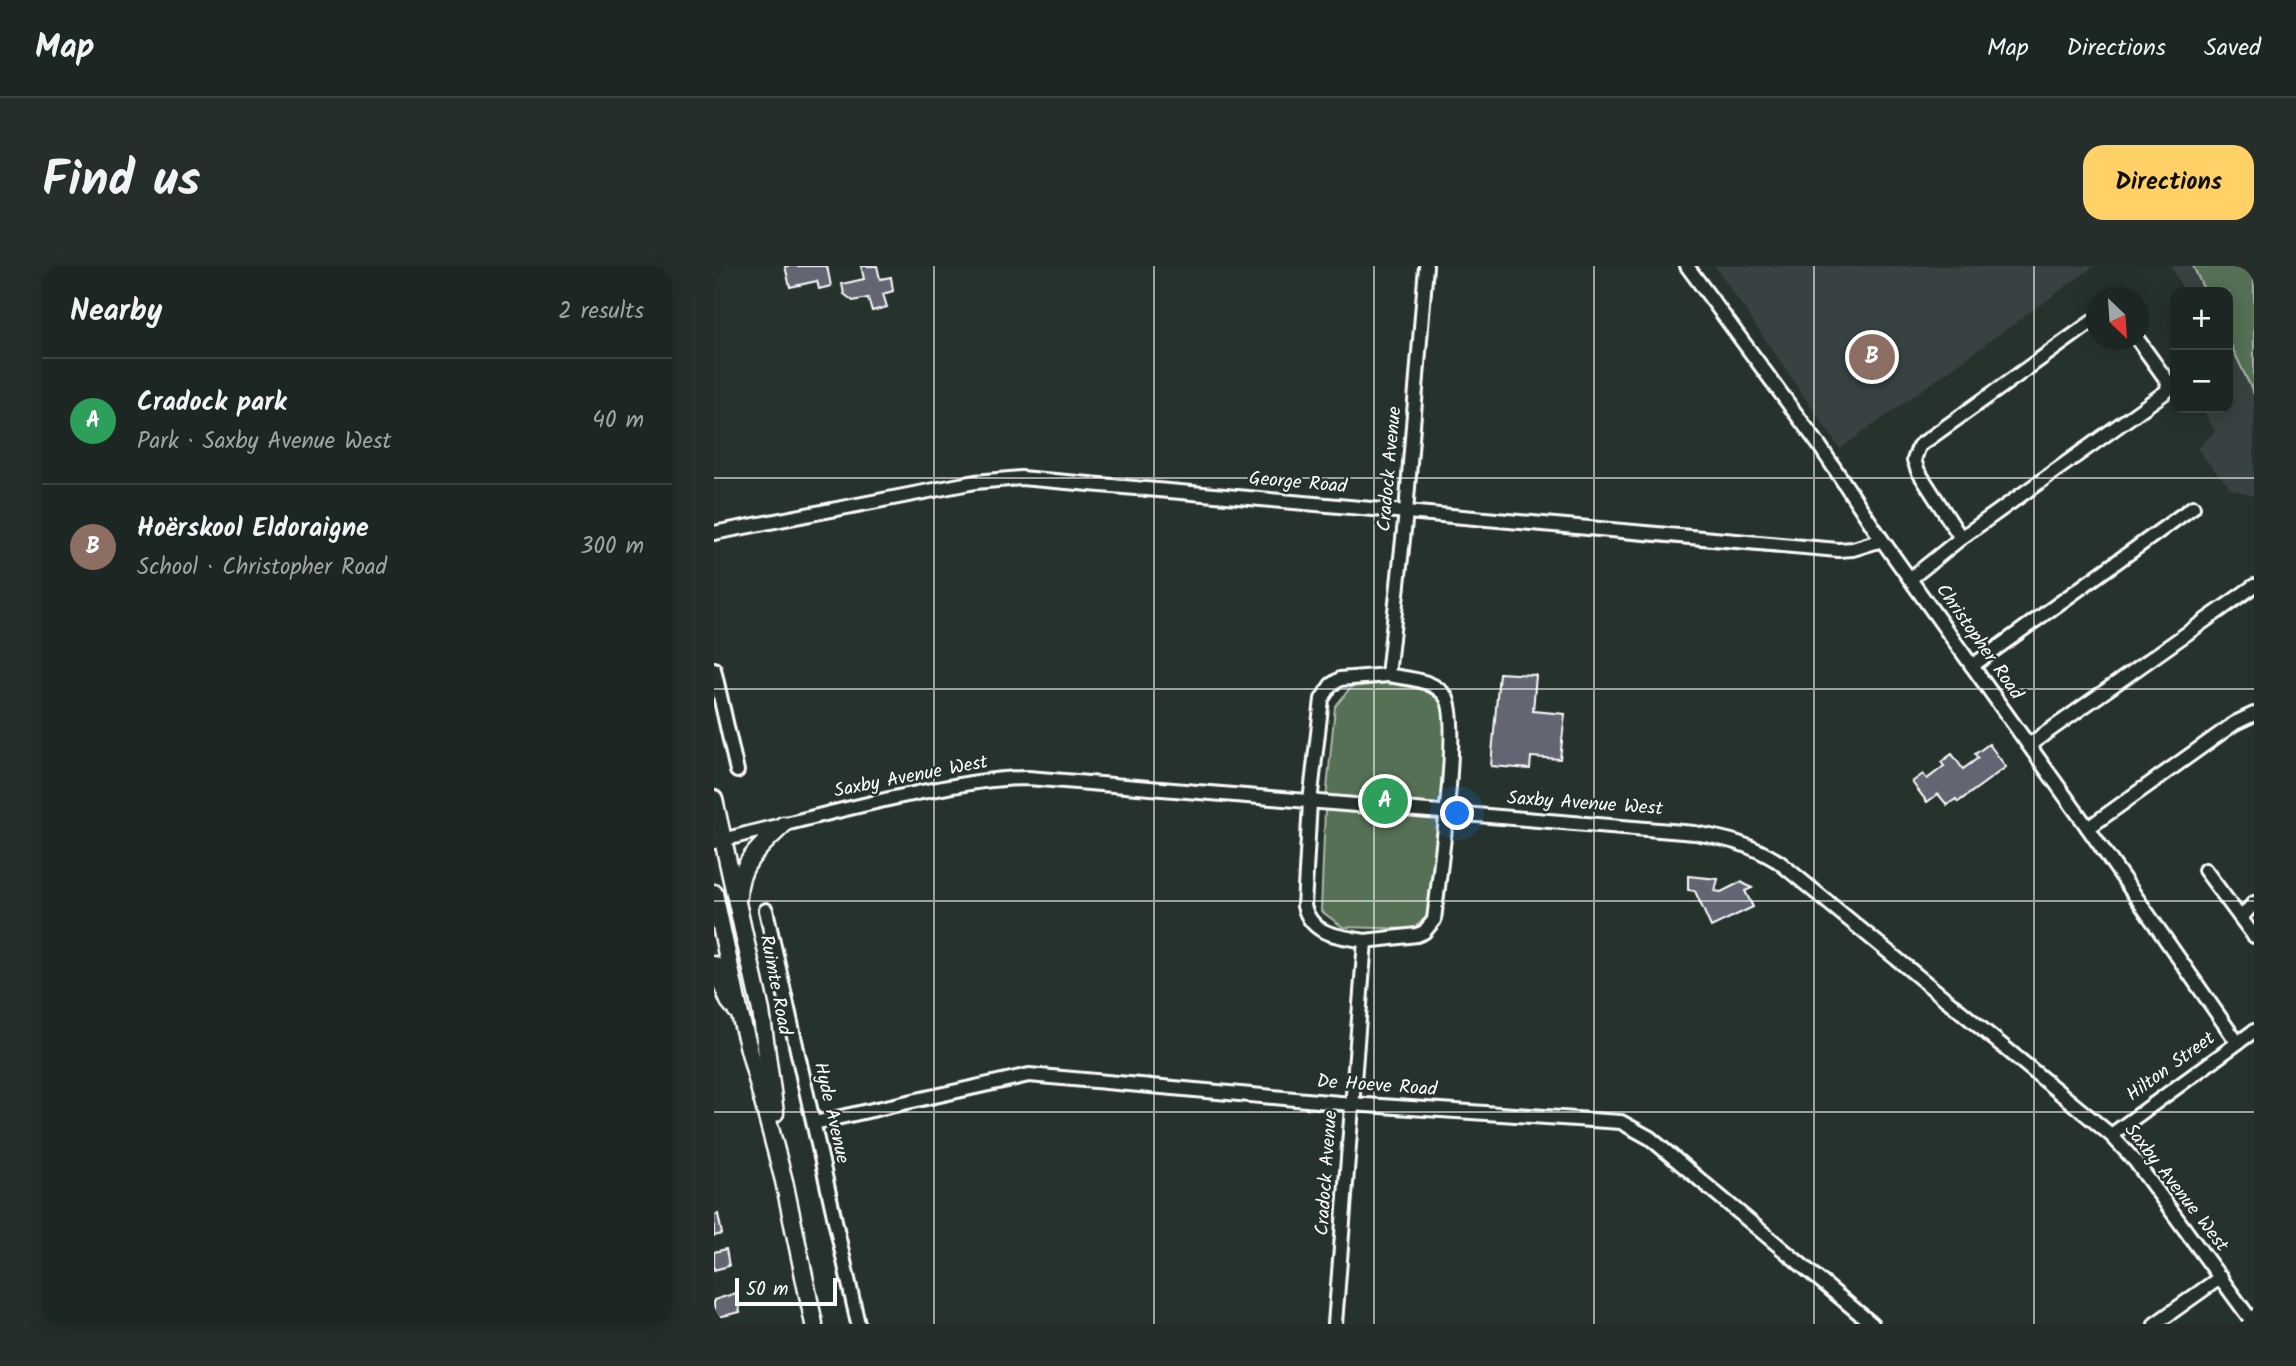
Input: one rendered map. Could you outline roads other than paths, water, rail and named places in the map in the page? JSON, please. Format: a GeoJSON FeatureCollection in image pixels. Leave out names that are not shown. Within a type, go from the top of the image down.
{"type":"FeatureCollection","features":[{"type":"Feature","properties":{"kind":"main road","name":"Ruimte Road"},"geometry":{"type":"LineString","coordinates":[[714,799],[718,841],[761,1011],[784,1181]]}},
{"type":"Feature","properties":{"kind":"main road"},"geometry":{"type":"LineString","coordinates":[[739,918],[738,887],[749,858],[783,825]]}},
{"type":"Feature","properties":{"kind":"main road","name":"Ruimte Road"},"geometry":{"type":"LineString","coordinates":[[714,893],[740,1015],[784,1181],[814,1324]]}},
{"type":"Feature","properties":{"kind":"main road"},"geometry":{"type":"LineString","coordinates":[[714,965],[729,1001],[740,1015]]}},
{"type":"Feature","properties":{"kind":"street","name":"Cradock Avenue"},"geometry":{"type":"LineString","coordinates":[[1388,675],[1406,513],[1426,266]]}},
{"type":"Feature","properties":{"kind":"street","name":"Christopher Road"},"geometry":{"type":"LineString","coordinates":[[1687,266],[1819,445],[1882,540],[2238,1042]]}},
{"type":"Feature","properties":{"kind":"street"},"geometry":{"type":"LineString","coordinates":[[1961,538],[1918,471],[1914,460],[1919,446],[2086,325]]}},
{"type":"Feature","properties":{"kind":"street"},"geometry":{"type":"LineString","coordinates":[[1910,579],[1961,538],[2167,391],[2168,382],[2145,350]]}},
{"type":"Feature","properties":{"kind":"street","name":"George Road"},"geometry":{"type":"LineString","coordinates":[[714,533],[1000,478],[1037,478],[1838,550],[1853,549],[1882,540]]}},
{"type":"Feature","properties":{"kind":"street"},"geometry":{"type":"LineString","coordinates":[[1972,666],[2193,507]]}},
{"type":"Feature","properties":{"kind":"street"},"geometry":{"type":"LineString","coordinates":[[2029,746],[2254,586]]}},
{"type":"Feature","properties":{"kind":"street"},"geometry":{"type":"LineString","coordinates":[[714,669],[737,771]]}},
{"type":"Feature","properties":{"kind":"street"},"geometry":{"type":"LineString","coordinates":[[1388,675],[1433,684],[1447,697],[1452,715],[1446,814],[1434,920],[1424,932],[1365,941],[1326,933],[1307,917],[1304,906],[1310,802],[1320,709],[1326,692],[1340,679],[1388,675]]}},
{"type":"Feature","properties":{"kind":"street"},"geometry":{"type":"LineString","coordinates":[[2088,828],[2235,723],[2254,714]]}},
{"type":"Feature","properties":{"kind":"street","name":"Saxby Avenue West"},"geometry":{"type":"LineString","coordinates":[[718,841],[875,802],[1002,778],[1695,833],[1740,841],[1779,862],[2111,1135],[2135,1161],[2254,1324]]}},
{"type":"Feature","properties":{"kind":"street"},"geometry":{"type":"LineString","coordinates":[[2205,870],[2254,936]]}},
{"type":"Feature","properties":{"kind":"street"},"geometry":{"type":"LineString","coordinates":[[2241,918],[2254,903]]}},
{"type":"Feature","properties":{"kind":"street","name":"Hyde Avenue"},"geometry":{"type":"LineString","coordinates":[[766,909],[858,1324]]}},
{"type":"Feature","properties":{"kind":"street","name":"Cradock Avenue"},"geometry":{"type":"LineString","coordinates":[[1335,1324],[1365,941]]}},
{"type":"Feature","properties":{"kind":"street","name":"Hilton Street"},"geometry":{"type":"LineString","coordinates":[[2111,1135],[2254,1031]]}},
{"type":"Feature","properties":{"kind":"street","name":"De Hoeve Road"},"geometry":{"type":"LineString","coordinates":[[814,1123],[1029,1076],[1351,1104],[1621,1122],[1650,1138],[1872,1324]]}},
{"type":"Feature","properties":{"kind":"street"},"geometry":{"type":"LineString","coordinates":[[2155,1324],[2221,1276]]}},
{"type":"Feature","properties":{"kind":"place","name":"Hoërskool Eldoraigne"},"geometry":{"type":"Point","coordinates":[1872,357]}},
{"type":"Feature","properties":{"kind":"place","name":"Cradock park"},"geometry":{"type":"Point","coordinates":[1385,801]}}]}
